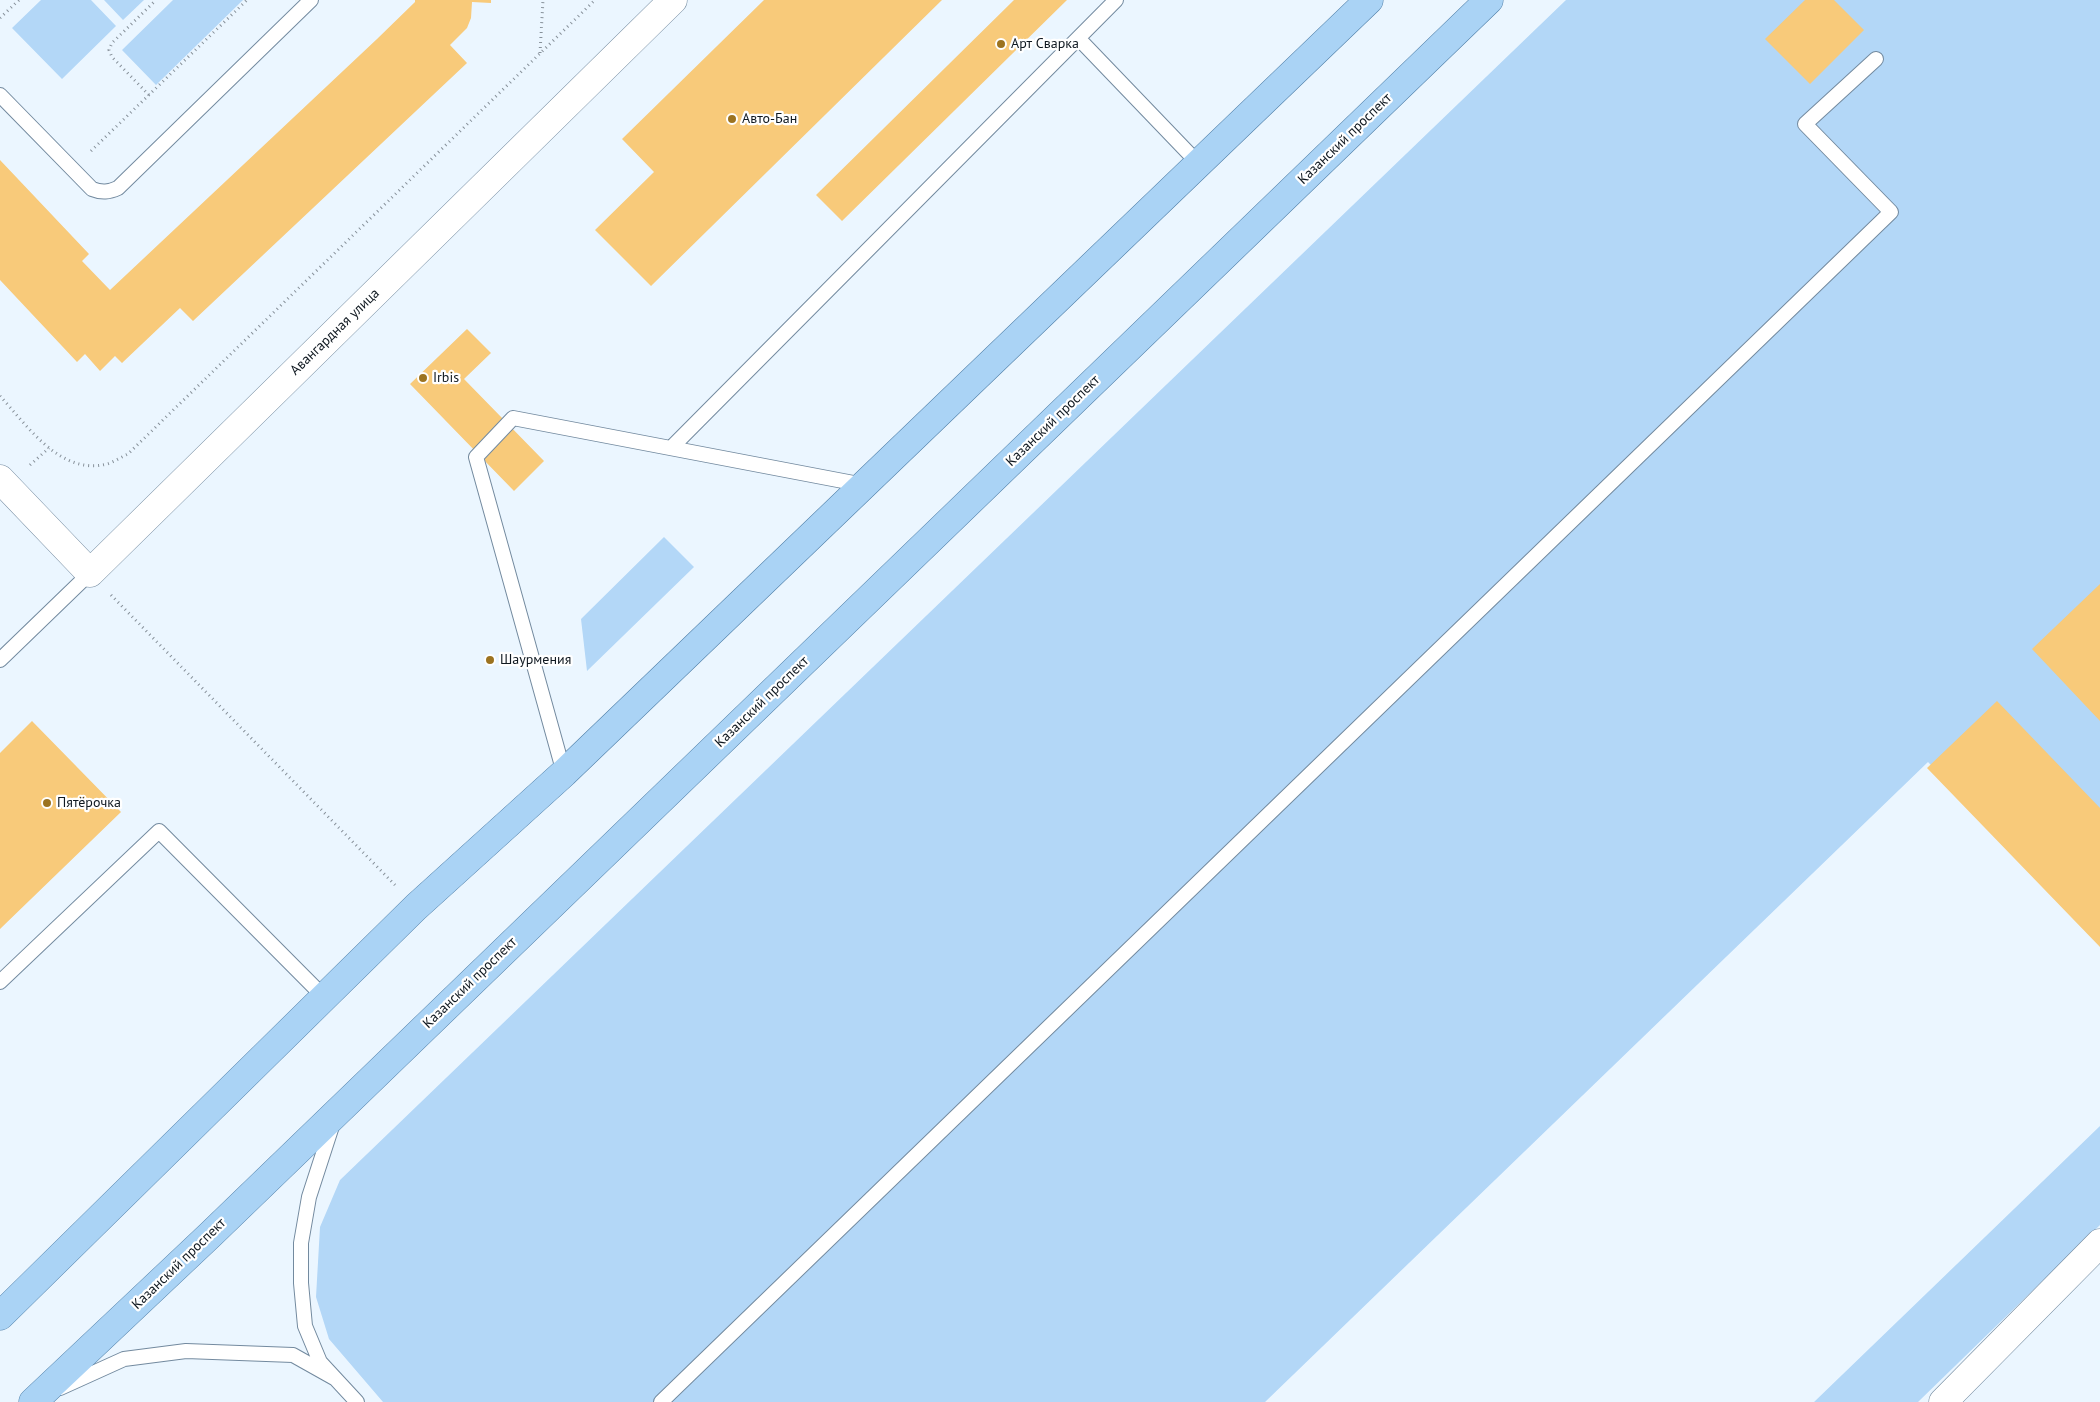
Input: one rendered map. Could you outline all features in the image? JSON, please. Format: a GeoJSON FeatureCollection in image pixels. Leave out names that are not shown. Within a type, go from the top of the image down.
{"type":"FeatureCollection","features":[{"type":"Feature","properties":{"kind":"main road"},"geometry":{"type":"LineString","coordinates":[[0,1316],[416,906],[564,774],[1369,0]]}},
{"type":"Feature","properties":{"kind":"main road","name":"Казанский проспект"},"geometry":{"type":"LineString","coordinates":[[34,1402],[1489,0]]}},
{"type":"Feature","properties":{"kind":"street","name":"Авангардная улица"},"geometry":{"type":"LineString","coordinates":[[90,573],[673,0]]}},
{"type":"Feature","properties":{"kind":"street"},"geometry":{"type":"LineString","coordinates":[[0,479],[90,573]]}},
{"type":"Feature","properties":{"kind":"street"},"geometry":{"type":"LineString","coordinates":[[1943,1402],[2100,1243]]}},
{"type":"Feature","properties":{"kind":"lane"},"geometry":{"type":"LineString","coordinates":[[0,95],[92,189],[103,192],[118,188],[311,0]]}},
{"type":"Feature","properties":{"kind":"lane"},"geometry":{"type":"LineString","coordinates":[[671,448],[1116,0]]}},
{"type":"Feature","properties":{"kind":"lane"},"geometry":{"type":"LineString","coordinates":[[1079,38],[1199,164]]}},
{"type":"Feature","properties":{"kind":"lane"},"geometry":{"type":"LineString","coordinates":[[661,1402],[1891,212],[1805,124],[1876,59]]}},
{"type":"Feature","properties":{"kind":"lane"},"geometry":{"type":"LineString","coordinates":[[564,774],[476,457],[513,418],[864,485]]}},
{"type":"Feature","properties":{"kind":"lane"},"geometry":{"type":"LineString","coordinates":[[0,660],[90,573]]}},
{"type":"Feature","properties":{"kind":"lane"},"geometry":{"type":"LineString","coordinates":[[0,982],[158,831],[324,997]]}},
{"type":"Feature","properties":{"kind":"lane"},"geometry":{"type":"LineString","coordinates":[[336,1112],[309,1197],[300,1243],[300,1284],[305,1326],[320,1362],[357,1402]]}},
{"type":"Feature","properties":{"kind":"lane"},"geometry":{"type":"LineString","coordinates":[[34,1402],[70,1383],[124,1359],[186,1351],[293,1355],[334,1378]]}},
{"type":"Feature","properties":{"kind":"path"},"geometry":{"type":"LineString","coordinates":[[0,18],[18,0]]}},
{"type":"Feature","properties":{"kind":"path"},"geometry":{"type":"LineString","coordinates":[[149,95],[112,57],[109,50],[112,43],[156,0]]}},
{"type":"Feature","properties":{"kind":"path"},"geometry":{"type":"LineString","coordinates":[[73,169],[247,0]]}},
{"type":"Feature","properties":{"kind":"path"},"geometry":{"type":"LineString","coordinates":[[540,54],[543,0]]}},
{"type":"Feature","properties":{"kind":"path"},"geometry":{"type":"LineString","coordinates":[[0,396],[49,448],[66,460],[93,465],[107,464],[128,454],[595,0]]}},
{"type":"Feature","properties":{"kind":"path"},"geometry":{"type":"LineString","coordinates":[[90,573],[416,906]]}},
{"type":"Feature","properties":{"kind":"shaded area"},"geometry":{"type":"Polygon","coordinates":[[[41,0],[91,0],[116,26],[62,79],[12,28],[41,0]]]}},
{"type":"Feature","properties":{"kind":"shaded area"},"geometry":{"type":"Polygon","coordinates":[[[104,0],[144,0],[123,20],[104,0]]]}},
{"type":"Feature","properties":{"kind":"shaded area"},"geometry":{"type":"Polygon","coordinates":[[[173,0],[243,0],[156,85],[122,50],[173,0]]]}},
{"type":"Feature","properties":{"kind":"shaded area"},"geometry":{"type":"Polygon","coordinates":[[[1566,0],[2100,0],[2100,940],[1928,762],[1265,1402],[383,1402],[329,1339],[316,1297],[320,1227],[340,1180],[1566,0]]]}},
{"type":"Feature","properties":{"kind":"shaded area"},"geometry":{"type":"Polygon","coordinates":[[[664,537],[694,567],[587,671],[581,619],[664,537]]]}},
{"type":"Feature","properties":{"kind":"shaded area"},"geometry":{"type":"Polygon","coordinates":[[[2100,1126],[2100,1225],[1918,1402],[1814,1402],[2100,1126]]]}},
{"type":"Feature","properties":{"kind":"building"},"geometry":{"type":"Polygon","coordinates":[[[415,0],[491,0],[491,3],[472,2],[471,18],[467,28],[450,45],[467,63],[193,321],[180,308],[122,363],[115,356],[100,371],[85,354],[77,362],[0,280],[0,160],[89,254],[82,261],[110,290],[377,39],[415,0]]]}},
{"type":"Feature","properties":{"kind":"building"},"geometry":{"type":"Polygon","coordinates":[[[764,0],[942,0],[651,286],[595,230],[654,172],[622,139],[764,0]]]}},
{"type":"Feature","properties":{"kind":"building"},"geometry":{"type":"Polygon","coordinates":[[[1014,0],[1067,0],[842,221],[816,195],[1014,0]]]}},
{"type":"Feature","properties":{"kind":"building"},"geometry":{"type":"Polygon","coordinates":[[[1805,0],[1834,0],[1864,30],[1810,84],[1765,39],[1805,0]]]}},
{"type":"Feature","properties":{"kind":"building"},"geometry":{"type":"Polygon","coordinates":[[[467,329],[491,353],[464,379],[544,461],[514,491],[410,384],[467,329]]]}},
{"type":"Feature","properties":{"kind":"building"},"geometry":{"type":"Polygon","coordinates":[[[2100,584],[2100,721],[2032,649],[2100,584]]]}},
{"type":"Feature","properties":{"kind":"building"},"geometry":{"type":"Polygon","coordinates":[[[1997,701],[2100,808],[2100,947],[1927,768],[1997,701]]]}},
{"type":"Feature","properties":{"kind":"building"},"geometry":{"type":"Polygon","coordinates":[[[32,721],[121,812],[0,929],[0,753],[32,721]]]}},
{"type":"Feature","properties":{"kind":"place","name":"Арт Сварка"},"geometry":{"type":"Point","coordinates":[1001,44]}},
{"type":"Feature","properties":{"kind":"place","name":"Авто-Бан"},"geometry":{"type":"Point","coordinates":[732,119]}},
{"type":"Feature","properties":{"kind":"place","name":"Irbis"},"geometry":{"type":"Point","coordinates":[423,378]}},
{"type":"Feature","properties":{"kind":"place","name":"Шаурмения"},"geometry":{"type":"Point","coordinates":[490,660]}},
{"type":"Feature","properties":{"kind":"place","name":"Пятёрочка"},"geometry":{"type":"Point","coordinates":[47,803]}}]}
